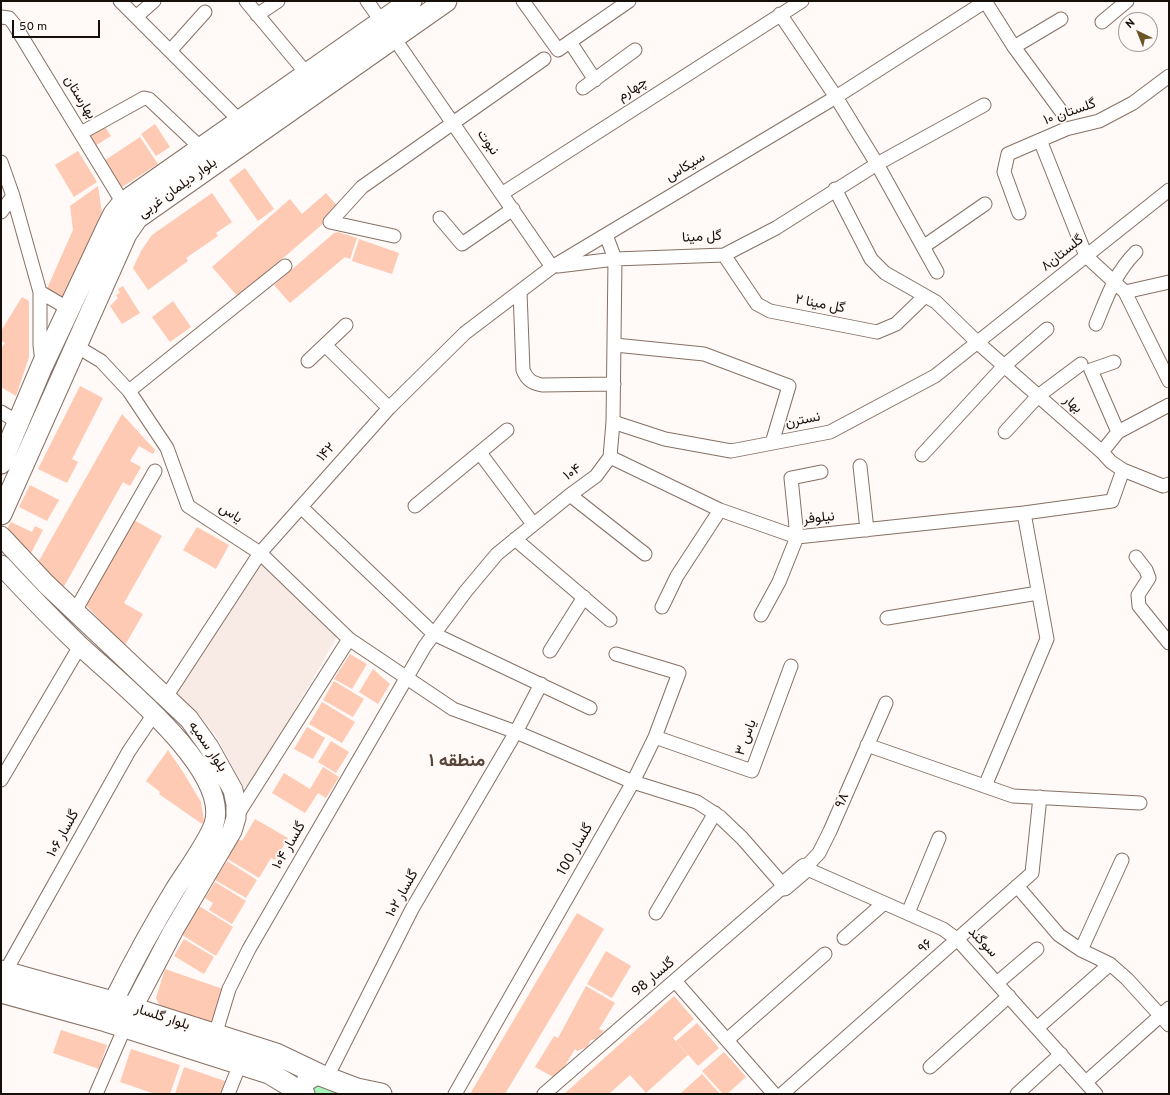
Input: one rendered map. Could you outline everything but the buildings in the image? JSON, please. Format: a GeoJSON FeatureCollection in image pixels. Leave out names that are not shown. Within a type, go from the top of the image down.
{"type":"FeatureCollection","features":[{"type":"Feature","properties":{"kind":"main road","name":"بلوار دیلمان غربی"},"geometry":{"type":"LineString","coordinates":[[1,514],[126,234],[137,218],[388,30],[411,1]]}},
{"type":"Feature","properties":{"kind":"main road","name":"بلوار دیلمان غربی"},"geometry":{"type":"LineString","coordinates":[[1,463],[10,417],[42,366],[114,214],[123,203],[307,74],[388,30],[446,1]]}},
{"type":"Feature","properties":{"kind":"main road"},"geometry":{"type":"LineString","coordinates":[[42,366],[63,375]]}},
{"type":"Feature","properties":{"kind":"main road","name":"بلوار سمیه"},"geometry":{"type":"LineString","coordinates":[[1,536],[46,584],[94,631],[189,719],[209,747],[233,790],[236,804],[236,818],[227,844],[119,1015]]}},
{"type":"Feature","properties":{"kind":"main road","name":"بلوار سمیه"},"geometry":{"type":"LineString","coordinates":[[1,565],[80,646],[174,733],[193,758],[214,796],[216,815],[209,834],[156,920],[119,1015]]}},
{"type":"Feature","properties":{"kind":"main road"},"geometry":{"type":"LineString","coordinates":[[80,646],[94,631]]}},
{"type":"Feature","properties":{"kind":"main road"},"geometry":{"type":"LineString","coordinates":[[154,714],[166,697]]}},
{"type":"Feature","properties":{"kind":"main road","name":"۹۸"},"geometry":{"type":"LineString","coordinates":[[784,886],[805,868]]}},
{"type":"Feature","properties":{"kind":"main road","name":"بلوار گلسار"},"geometry":{"type":"LineString","coordinates":[[2,978],[119,1015],[240,1064],[269,1073],[304,1094]]}},
{"type":"Feature","properties":{"kind":"main road","name":"بلوار گلسار"},"geometry":{"type":"LineString","coordinates":[[119,1015],[215,1035],[276,1054],[359,1092]]}},
{"type":"Feature","properties":{"kind":"main road"},"geometry":{"type":"LineString","coordinates":[[304,1094],[303,1087],[310,1077],[324,1076]]}},
{"type":"Feature","properties":{"kind":"main road"},"geometry":{"type":"LineString","coordinates":[[359,1092],[381,1094]]}},
{"type":"Feature","properties":{"kind":"street"},"geometry":{"type":"LineString","coordinates":[[120,1],[240,121]]}},
{"type":"Feature","properties":{"kind":"street"},"geometry":{"type":"LineString","coordinates":[[136,17],[154,1]]}},
{"type":"Feature","properties":{"kind":"street"},"geometry":{"type":"LineString","coordinates":[[246,1],[307,74]]}},
{"type":"Feature","properties":{"kind":"street"},"geometry":{"type":"LineString","coordinates":[[257,15],[278,1]]}},
{"type":"Feature","properties":{"kind":"street","name":"نبوت"},"geometry":{"type":"LineString","coordinates":[[368,1],[552,267]]}},
{"type":"Feature","properties":{"kind":"street"},"geometry":{"type":"LineString","coordinates":[[523,1],[558,50],[629,1]]}},
{"type":"Feature","properties":{"kind":"street","name":"چهارم"},"geometry":{"type":"LineString","coordinates":[[502,193],[802,1]]}},
{"type":"Feature","properties":{"kind":"street"},"geometry":{"type":"LineString","coordinates":[[986,1],[1014,47],[1061,111]]}},
{"type":"Feature","properties":{"kind":"street","name":"سیکاس"},"geometry":{"type":"LineString","coordinates":[[552,267],[836,97],[986,1]]}},
{"type":"Feature","properties":{"kind":"street"},"geometry":{"type":"LineString","coordinates":[[1102,22],[1127,1]]}},
{"type":"Feature","properties":{"kind":"street"},"geometry":{"type":"LineString","coordinates":[[170,51],[205,12]]}},
{"type":"Feature","properties":{"kind":"street"},"geometry":{"type":"LineString","coordinates":[[780,14],[836,97],[877,164],[937,272]]}},
{"type":"Feature","properties":{"kind":"street","name":"بهارستان"},"geometry":{"type":"LineString","coordinates":[[1,18],[9,18],[14,24],[123,203]]}},
{"type":"Feature","properties":{"kind":"street"},"geometry":{"type":"LineString","coordinates":[[1014,47],[1061,19]]}},
{"type":"Feature","properties":{"kind":"street"},"geometry":{"type":"LineString","coordinates":[[570,42],[595,80]]}},
{"type":"Feature","properties":{"kind":"street"},"geometry":{"type":"LineString","coordinates":[[583,88],[636,50]]}},
{"type":"Feature","properties":{"kind":"street"},"geometry":{"type":"LineString","coordinates":[[394,236],[330,222],[362,187],[544,59]]}},
{"type":"Feature","properties":{"kind":"street","name":"گلستان ۱۰"},"geometry":{"type":"LineString","coordinates":[[1019,213],[1004,172],[1008,154],[1066,129],[1099,122],[1133,103],[1169,76]]}},
{"type":"Feature","properties":{"kind":"street"},"geometry":{"type":"LineString","coordinates":[[81,133],[144,98],[149,99],[201,148]]}},
{"type":"Feature","properties":{"kind":"street","name":"گل مینا"},"geometry":{"type":"LineString","coordinates":[[552,267],[615,259],[724,255],[776,228],[835,189],[877,164],[984,105]]}},
{"type":"Feature","properties":{"kind":"street"},"geometry":{"type":"LineString","coordinates":[[1040,140],[1086,256],[1125,292],[1169,381]]}},
{"type":"Feature","properties":{"kind":"street"},"geometry":{"type":"LineString","coordinates":[[1,162],[13,196],[40,292],[40,345],[42,366]]}},
{"type":"Feature","properties":{"kind":"street","name":"بهار"},"geometry":{"type":"LineString","coordinates":[[835,189],[871,259],[885,273],[936,302],[977,342],[1102,452],[1111,462],[1123,470],[1163,486],[1169,484]]}},
{"type":"Feature","properties":{"kind":"street","name":"گلستان۸"},"geometry":{"type":"LineString","coordinates":[[977,342],[1169,190]]}},
{"type":"Feature","properties":{"kind":"street"},"geometry":{"type":"LineString","coordinates":[[1,212],[13,196]]}},
{"type":"Feature","properties":{"kind":"street"},"geometry":{"type":"LineString","coordinates":[[922,247],[985,204]]}},
{"type":"Feature","properties":{"kind":"street"},"geometry":{"type":"LineString","coordinates":[[440,218],[462,244],[513,209]]}},
{"type":"Feature","properties":{"kind":"street"},"geometry":{"type":"LineString","coordinates":[[606,235],[615,259],[615,345],[613,422],[610,457]]}},
{"type":"Feature","properties":{"kind":"street"},"geometry":{"type":"LineString","coordinates":[[1096,324],[1113,281],[1123,265],[1136,252]]}},
{"type":"Feature","properties":{"kind":"street","name":"گل مینا ۲"},"geometry":{"type":"LineString","coordinates":[[724,255],[757,304],[770,311],[877,332],[896,324],[925,296]]}},
{"type":"Feature","properties":{"kind":"street"},"geometry":{"type":"LineString","coordinates":[[129,391],[285,266]]}},
{"type":"Feature","properties":{"kind":"street","name":"۱۴۲"},"geometry":{"type":"LineString","coordinates":[[166,697],[260,553],[388,408],[465,333],[552,267]]}},
{"type":"Feature","properties":{"kind":"street"},"geometry":{"type":"LineString","coordinates":[[1125,292],[1169,282]]}},
{"type":"Feature","properties":{"kind":"street"},"geometry":{"type":"LineString","coordinates":[[40,292],[69,310]]}},
{"type":"Feature","properties":{"kind":"street"},"geometry":{"type":"LineString","coordinates":[[520,292],[523,370],[526,378],[533,383],[542,385],[614,384]]}},
{"type":"Feature","properties":{"kind":"street"},"geometry":{"type":"LineString","coordinates":[[308,361],[346,325]]}},
{"type":"Feature","properties":{"kind":"street"},"geometry":{"type":"LineString","coordinates":[[922,455],[1004,366],[1047,329]]}},
{"type":"Feature","properties":{"kind":"street","name":"نسترن"},"geometry":{"type":"LineString","coordinates":[[613,422],[665,439],[731,450],[830,432],[935,376],[977,342]]}},
{"type":"Feature","properties":{"kind":"street"},"geometry":{"type":"LineString","coordinates":[[325,345],[388,408]]}},
{"type":"Feature","properties":{"kind":"street"},"geometry":{"type":"LineString","coordinates":[[615,345],[704,354],[789,386],[772,443]]}},
{"type":"Feature","properties":{"kind":"street","name":"یاس"},"geometry":{"type":"LineString","coordinates":[[76,346],[101,360],[129,391],[167,448],[188,506],[260,553],[349,639],[405,679],[453,709],[516,732],[633,782],[697,802],[715,813],[742,838],[784,886]]}},
{"type":"Feature","properties":{"kind":"street"},"geometry":{"type":"LineString","coordinates":[[1114,362],[1090,370],[1118,432]]}},
{"type":"Feature","properties":{"kind":"street"},"geometry":{"type":"LineString","coordinates":[[1005,432],[1038,396],[1080,364]]}},
{"type":"Feature","properties":{"kind":"street"},"geometry":{"type":"LineString","coordinates":[[1102,452],[1118,432],[1169,405]]}},
{"type":"Feature","properties":{"kind":"street"},"geometry":{"type":"LineString","coordinates":[[415,506],[508,430]]}},
{"type":"Feature","properties":{"kind":"street"},"geometry":{"type":"LineString","coordinates":[[480,453],[533,524]]}},
{"type":"Feature","properties":{"kind":"street","name":"۱۰۴"},"geometry":{"type":"LineString","coordinates":[[405,679],[434,634],[466,591],[497,554],[533,524],[596,476],[610,457]]}},
{"type":"Feature","properties":{"kind":"street","name":"نیلوفر"},"geometry":{"type":"LineString","coordinates":[[610,457],[720,510],[797,537],[1024,513],[1112,501],[1123,470]]}},
{"type":"Feature","properties":{"kind":"street"},"geometry":{"type":"LineString","coordinates":[[860,466],[867,530]]}},
{"type":"Feature","properties":{"kind":"street"},"geometry":{"type":"LineString","coordinates":[[75,611],[155,471]]}},
{"type":"Feature","properties":{"kind":"street"},"geometry":{"type":"LineString","coordinates":[[761,615],[779,582],[797,537],[791,478],[821,472]]}},
{"type":"Feature","properties":{"kind":"street"},"geometry":{"type":"LineString","coordinates":[[570,495],[645,554]]}},
{"type":"Feature","properties":{"kind":"street"},"geometry":{"type":"LineString","coordinates":[[301,507],[434,634],[590,708]]}},
{"type":"Feature","properties":{"kind":"street"},"geometry":{"type":"LineString","coordinates":[[662,607],[677,576],[720,510]]}},
{"type":"Feature","properties":{"kind":"street"},"geometry":{"type":"LineString","coordinates":[[985,786],[1047,639],[1024,513]]}},
{"type":"Feature","properties":{"kind":"street"},"geometry":{"type":"LineString","coordinates":[[515,539],[610,620]]}},
{"type":"Feature","properties":{"kind":"street"},"geometry":{"type":"LineString","coordinates":[[1136,557],[1146,570],[1149,578],[1138,595],[1139,606],[1169,643]]}},
{"type":"Feature","properties":{"kind":"street"},"geometry":{"type":"LineString","coordinates":[[887,618],[1038,592]]}},
{"type":"Feature","properties":{"kind":"street"},"geometry":{"type":"LineString","coordinates":[[550,651],[584,597]]}},
{"type":"Feature","properties":{"kind":"street"},"geometry":{"type":"LineString","coordinates":[[236,818],[349,639]]}},
{"type":"Feature","properties":{"kind":"street"},"geometry":{"type":"LineString","coordinates":[[1,780],[80,646]]}},
{"type":"Feature","properties":{"kind":"street","name":"گلسار 100"},"geometry":{"type":"LineString","coordinates":[[455,1094],[633,782],[654,737],[679,673],[616,654]]}},
{"type":"Feature","properties":{"kind":"street","name":"یاس ۳"},"geometry":{"type":"LineString","coordinates":[[654,737],[752,771],[791,666]]}},
{"type":"Feature","properties":{"kind":"street","name":"گلسار ۱۰۴"},"geometry":{"type":"LineString","coordinates":[[215,1035],[229,989],[246,955],[405,679]]}},
{"type":"Feature","properties":{"kind":"street","name":"گلسار ۱۰۲"},"geometry":{"type":"LineString","coordinates":[[324,1076],[412,909],[516,732],[541,684]]}},
{"type":"Feature","properties":{"kind":"street","name":"۹۸"},"geometry":{"type":"LineString","coordinates":[[805,868],[819,852],[830,831],[886,703]]}},
{"type":"Feature","properties":{"kind":"street","name":"گلسار ۱۰۶"},"geometry":{"type":"LineString","coordinates":[[2,978],[129,751],[154,714]]}},
{"type":"Feature","properties":{"kind":"street"},"geometry":{"type":"LineString","coordinates":[[867,745],[1014,796],[1140,803]]}},
{"type":"Feature","properties":{"kind":"street","name":"۹۶"},"geometry":{"type":"LineString","coordinates":[[782,1094],[1032,873],[1040,797]]}},
{"type":"Feature","properties":{"kind":"street"},"geometry":{"type":"LineString","coordinates":[[656,913],[715,813]]}},
{"type":"Feature","properties":{"kind":"street"},"geometry":{"type":"LineString","coordinates":[[908,914],[938,838]]}},
{"type":"Feature","properties":{"kind":"street"},"geometry":{"type":"LineString","coordinates":[[1081,950],[1122,860]]}},
{"type":"Feature","properties":{"kind":"street","name":"سوگند"},"geometry":{"type":"LineString","coordinates":[[805,868],[943,929],[958,940],[1096,1094]]}},
{"type":"Feature","properties":{"kind":"street","name":"گلسار 98"},"geometry":{"type":"LineString","coordinates":[[544,1094],[784,886]]}},
{"type":"Feature","properties":{"kind":"street"},"geometry":{"type":"LineString","coordinates":[[1018,886],[1059,935],[1081,950],[1110,964],[1128,979],[1166,1017],[1086,1082]]}},
{"type":"Feature","properties":{"kind":"street"},"geometry":{"type":"LineString","coordinates":[[844,938],[884,903]]}},
{"type":"Feature","properties":{"kind":"street"},"geometry":{"type":"LineString","coordinates":[[997,983],[1037,949]]}},
{"type":"Feature","properties":{"kind":"street"},"geometry":{"type":"LineString","coordinates":[[727,1040],[825,954]]}},
{"type":"Feature","properties":{"kind":"street"},"geometry":{"type":"LineString","coordinates":[[1037,1028],[1110,964]]}},
{"type":"Feature","properties":{"kind":"street"},"geometry":{"type":"LineString","coordinates":[[675,981],[774,1094]]}},
{"type":"Feature","properties":{"kind":"street"},"geometry":{"type":"LineString","coordinates":[[930,1067],[1009,996]]}},
{"type":"Feature","properties":{"kind":"street"},"geometry":{"type":"LineString","coordinates":[[96,1094],[119,1015]]}},
{"type":"Feature","properties":{"kind":"street"},"geometry":{"type":"LineString","coordinates":[[1017,1094],[1060,1054]]}},
{"type":"Feature","properties":{"kind":"street"},"geometry":{"type":"LineString","coordinates":[[228,1094],[240,1064]]}},
{"type":"Feature","properties":{"kind":"shaded area"},"geometry":{"type":"Polygon","coordinates":[[[258,557],[338,635],[252,784],[243,787],[217,737],[200,716],[175,696],[258,557]]]}},
{"type":"Feature","properties":{"kind":"green space"},"geometry":{"type":"Polygon","coordinates":[[[318,1085],[340,1094],[313,1094],[313,1088],[318,1085]]]}},
{"type":"Feature","properties":{"kind":"district","name":"منطقه ۱"},"geometry":{"type":"Point","coordinates":[457,762]}}]}
